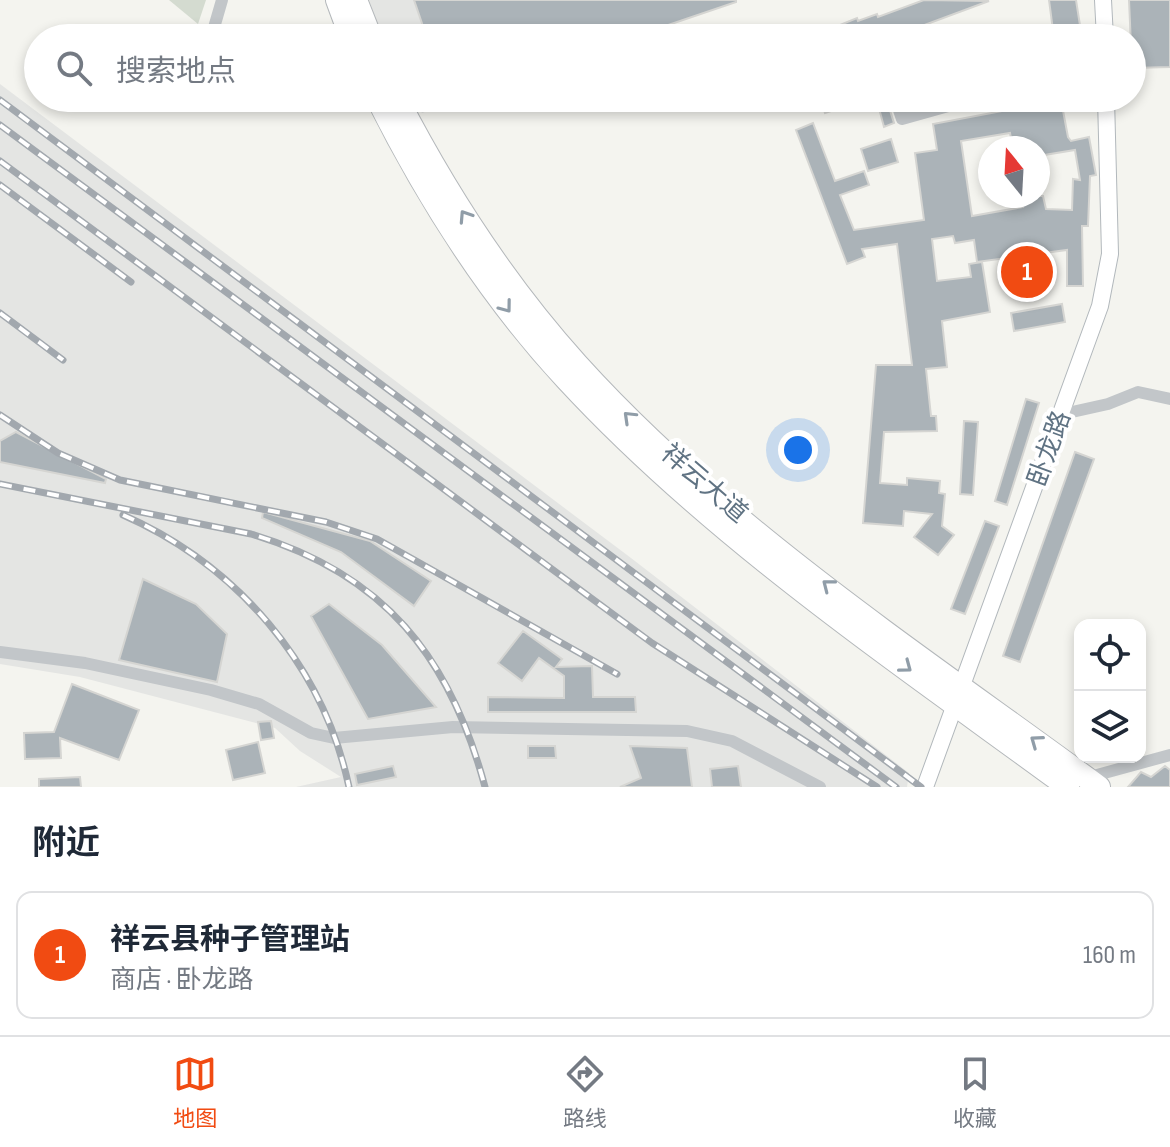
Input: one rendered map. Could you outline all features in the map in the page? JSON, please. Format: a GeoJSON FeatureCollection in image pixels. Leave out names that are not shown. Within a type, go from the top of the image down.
{"type":"FeatureCollection","features":[{"type":"Feature","properties":{"kind":"highway"},"geometry":{"type":"LineString","coordinates":[[337,0],[346,24]]}},
{"type":"Feature","properties":{"kind":"highway"},"geometry":{"type":"LineString","coordinates":[[356,0],[365,24]]}},
{"type":"Feature","properties":{"kind":"highway","name":"祥云大道"},"geometry":{"type":"LineString","coordinates":[[385,112],[456,236],[510,311],[565,378],[701,506],[1084,784]]}},
{"type":"Feature","properties":{"kind":"highway","name":"祥云大道"},"geometry":{"type":"LineString","coordinates":[[405,112],[450,192],[506,276],[598,385],[724,503],[959,695]]}},
{"type":"Feature","properties":{"kind":"street"},"geometry":{"type":"LineString","coordinates":[[215,24],[222,0]]}},
{"type":"Feature","properties":{"kind":"street"},"geometry":{"type":"LineString","coordinates":[[1103,0],[1104,24]]}},
{"type":"Feature","properties":{"kind":"street"},"geometry":{"type":"LineString","coordinates":[[900,112],[902,119],[927,112]]}},
{"type":"Feature","properties":{"kind":"street","name":"卧龙路"},"geometry":{"type":"LineString","coordinates":[[925,787],[1063,414],[1107,278],[1110,233],[1106,112]]}},
{"type":"Feature","properties":{"kind":"street"},"geometry":{"type":"LineString","coordinates":[[1063,414],[1108,404],[1138,392],[1170,399]]}},
{"type":"Feature","properties":{"kind":"street"},"geometry":{"type":"LineString","coordinates":[[0,652],[85,663],[211,690],[259,704],[311,733],[334,738],[453,727],[687,731],[732,741],[820,787]]}},
{"type":"Feature","properties":{"kind":"street"},"geometry":{"type":"LineString","coordinates":[[1084,784],[1170,755]]}},
{"type":"Feature","properties":{"kind":"shaded area"},"geometry":{"type":"Polygon","coordinates":[[[169,0],[206,0],[198,24],[169,0]]]}},
{"type":"Feature","properties":{"kind":"shaded area"},"geometry":{"type":"Polygon","coordinates":[[[369,0],[595,0],[603,24],[377,24],[369,0]]]}},
{"type":"Feature","properties":{"kind":"shaded area"},"geometry":{"type":"Polygon","coordinates":[[[0,84],[24,102],[24,112],[37,112],[631,558],[909,773],[907,787],[296,787],[341,777],[300,751],[275,728],[80,677],[0,664],[0,84]]]}},
{"type":"Feature","properties":{"kind":"building"},"geometry":{"type":"Polygon","coordinates":[[[414,0],[736,0],[671,24],[422,24],[414,0]]]}},
{"type":"Feature","properties":{"kind":"building"},"geometry":{"type":"Polygon","coordinates":[[[924,0],[989,1],[927,24],[842,24],[877,14],[878,17],[924,0]]]}},
{"type":"Feature","properties":{"kind":"building"},"geometry":{"type":"Polygon","coordinates":[[[1049,0],[1076,0],[1080,24],[1052,24],[1049,0]]]}},
{"type":"Feature","properties":{"kind":"building"},"geometry":{"type":"Polygon","coordinates":[[[1129,0],[1170,0],[1170,67],[1146,68],[1146,24],[1130,24],[1129,0]]]}},
{"type":"Feature","properties":{"kind":"building"},"geometry":{"type":"Polygon","coordinates":[[[880,112],[890,112],[894,123],[884,127],[880,112]]]}},
{"type":"Feature","properties":{"kind":"building"},"geometry":{"type":"Polygon","coordinates":[[[997,112],[1063,112],[1071,141],[1089,137],[1096,175],[1090,176],[1088,226],[1082,226],[1083,286],[1067,286],[1067,250],[977,262],[974,240],[955,243],[953,236],[932,239],[937,281],[971,277],[969,264],[982,262],[990,312],[942,321],[947,367],[926,369],[931,416],[936,416],[937,431],[884,432],[880,483],[907,485],[907,478],[940,481],[939,493],[945,494],[942,526],[954,535],[938,555],[914,537],[932,514],[904,511],[903,526],[863,523],[876,365],[912,365],[897,244],[862,249],[865,257],[847,264],[796,130],[813,123],[835,181],[864,171],[869,185],[840,195],[854,230],[924,220],[915,153],[937,150],[933,124],[997,112]]]}},
{"type":"Feature","properties":{"kind":"building"},"geometry":{"type":"Polygon","coordinates":[[[891,139],[898,162],[868,171],[861,149],[891,139]]]}},
{"type":"Feature","properties":{"kind":"building"},"geometry":{"type":"Polygon","coordinates":[[[1062,304],[1065,322],[1014,331],[1011,313],[1062,304]]]}},
{"type":"Feature","properties":{"kind":"building"},"geometry":{"type":"Polygon","coordinates":[[[1026,399],[1039,403],[1007,505],[995,501],[1026,399]]]}},
{"type":"Feature","properties":{"kind":"building"},"geometry":{"type":"Polygon","coordinates":[[[964,421],[978,422],[973,495],[960,494],[964,421]]]}},
{"type":"Feature","properties":{"kind":"building"},"geometry":{"type":"Polygon","coordinates":[[[16,432],[106,479],[105,483],[0,462],[0,441],[16,432]]]}},
{"type":"Feature","properties":{"kind":"building"},"geometry":{"type":"Polygon","coordinates":[[[1075,452],[1094,459],[1020,662],[1003,656],[1075,452]]]}},
{"type":"Feature","properties":{"kind":"building"},"geometry":{"type":"Polygon","coordinates":[[[263,512],[370,541],[431,581],[414,606],[341,552],[262,518],[263,512]]]}},
{"type":"Feature","properties":{"kind":"building"},"geometry":{"type":"Polygon","coordinates":[[[985,521],[999,526],[965,614],[951,609],[985,521]]]}},
{"type":"Feature","properties":{"kind":"building"},"geometry":{"type":"Polygon","coordinates":[[[143,579],[196,604],[227,634],[217,682],[119,660],[143,579]]]}},
{"type":"Feature","properties":{"kind":"building"},"geometry":{"type":"Polygon","coordinates":[[[329,604],[382,645],[436,707],[368,719],[311,616],[329,604]]]}},
{"type":"Feature","properties":{"kind":"building"},"geometry":{"type":"Polygon","coordinates":[[[523,631],[562,659],[556,667],[592,666],[593,697],[635,697],[636,712],[488,712],[488,697],[564,698],[564,676],[539,658],[522,681],[498,663],[523,631]]]}},
{"type":"Feature","properties":{"kind":"building"},"geometry":{"type":"Polygon","coordinates":[[[72,684],[139,710],[119,760],[60,738],[61,758],[25,759],[24,733],[54,732],[72,684]]]}},
{"type":"Feature","properties":{"kind":"building"},"geometry":{"type":"Polygon","coordinates":[[[271,721],[274,738],[261,740],[258,722],[271,721]]]}},
{"type":"Feature","properties":{"kind":"building"},"geometry":{"type":"Polygon","coordinates":[[[258,742],[265,773],[233,780],[226,750],[258,742]]]}},
{"type":"Feature","properties":{"kind":"building"},"geometry":{"type":"Polygon","coordinates":[[[528,746],[555,746],[556,758],[528,758],[528,746]]]}},
{"type":"Feature","properties":{"kind":"building"},"geometry":{"type":"Polygon","coordinates":[[[630,746],[687,748],[692,787],[620,787],[641,778],[630,746]]]}},
{"type":"Feature","properties":{"kind":"building"},"geometry":{"type":"Polygon","coordinates":[[[393,766],[396,777],[357,785],[355,774],[393,766]]]}},
{"type":"Feature","properties":{"kind":"building"},"geometry":{"type":"Polygon","coordinates":[[[738,766],[741,787],[712,787],[710,769],[738,766]]]}},
{"type":"Feature","properties":{"kind":"building"},"geometry":{"type":"Polygon","coordinates":[[[1165,766],[1170,770],[1170,787],[1128,787],[1141,772],[1151,777],[1165,766]]]}},
{"type":"Feature","properties":{"kind":"building"},"geometry":{"type":"Polygon","coordinates":[[[80,777],[81,787],[39,787],[39,779],[80,777]]]}},
{"type":"Feature","properties":{"kind":"railway"},"geometry":{"type":"LineString","coordinates":[[0,100],[921,787]]}},
{"type":"Feature","properties":{"kind":"railway"},"geometry":{"type":"LineString","coordinates":[[0,125],[896,787]]}},
{"type":"Feature","properties":{"kind":"railway"},"geometry":{"type":"LineString","coordinates":[[0,161],[652,643],[877,787]]}},
{"type":"Feature","properties":{"kind":"railway"},"geometry":{"type":"LineString","coordinates":[[0,185],[131,282]]}},
{"type":"Feature","properties":{"kind":"railway"},"geometry":{"type":"LineString","coordinates":[[0,313],[63,360]]}},
{"type":"Feature","properties":{"kind":"railway"},"geometry":{"type":"LineString","coordinates":[[0,415],[58,453],[120,480],[326,522],[377,539],[617,674]]}},
{"type":"Feature","properties":{"kind":"railway"},"geometry":{"type":"LineString","coordinates":[[0,484],[251,534],[298,551],[339,572],[374,597],[405,626],[431,660],[470,740],[485,787]]}},
{"type":"Feature","properties":{"kind":"railway"},"geometry":{"type":"LineString","coordinates":[[123,515],[203,561],[238,591],[269,624],[319,700],[349,787]]}},
{"type":"Feature","properties":{"kind":"place","name":"祥云县种子管理站"},"geometry":{"type":"Point","coordinates":[1027,272]}}]}
